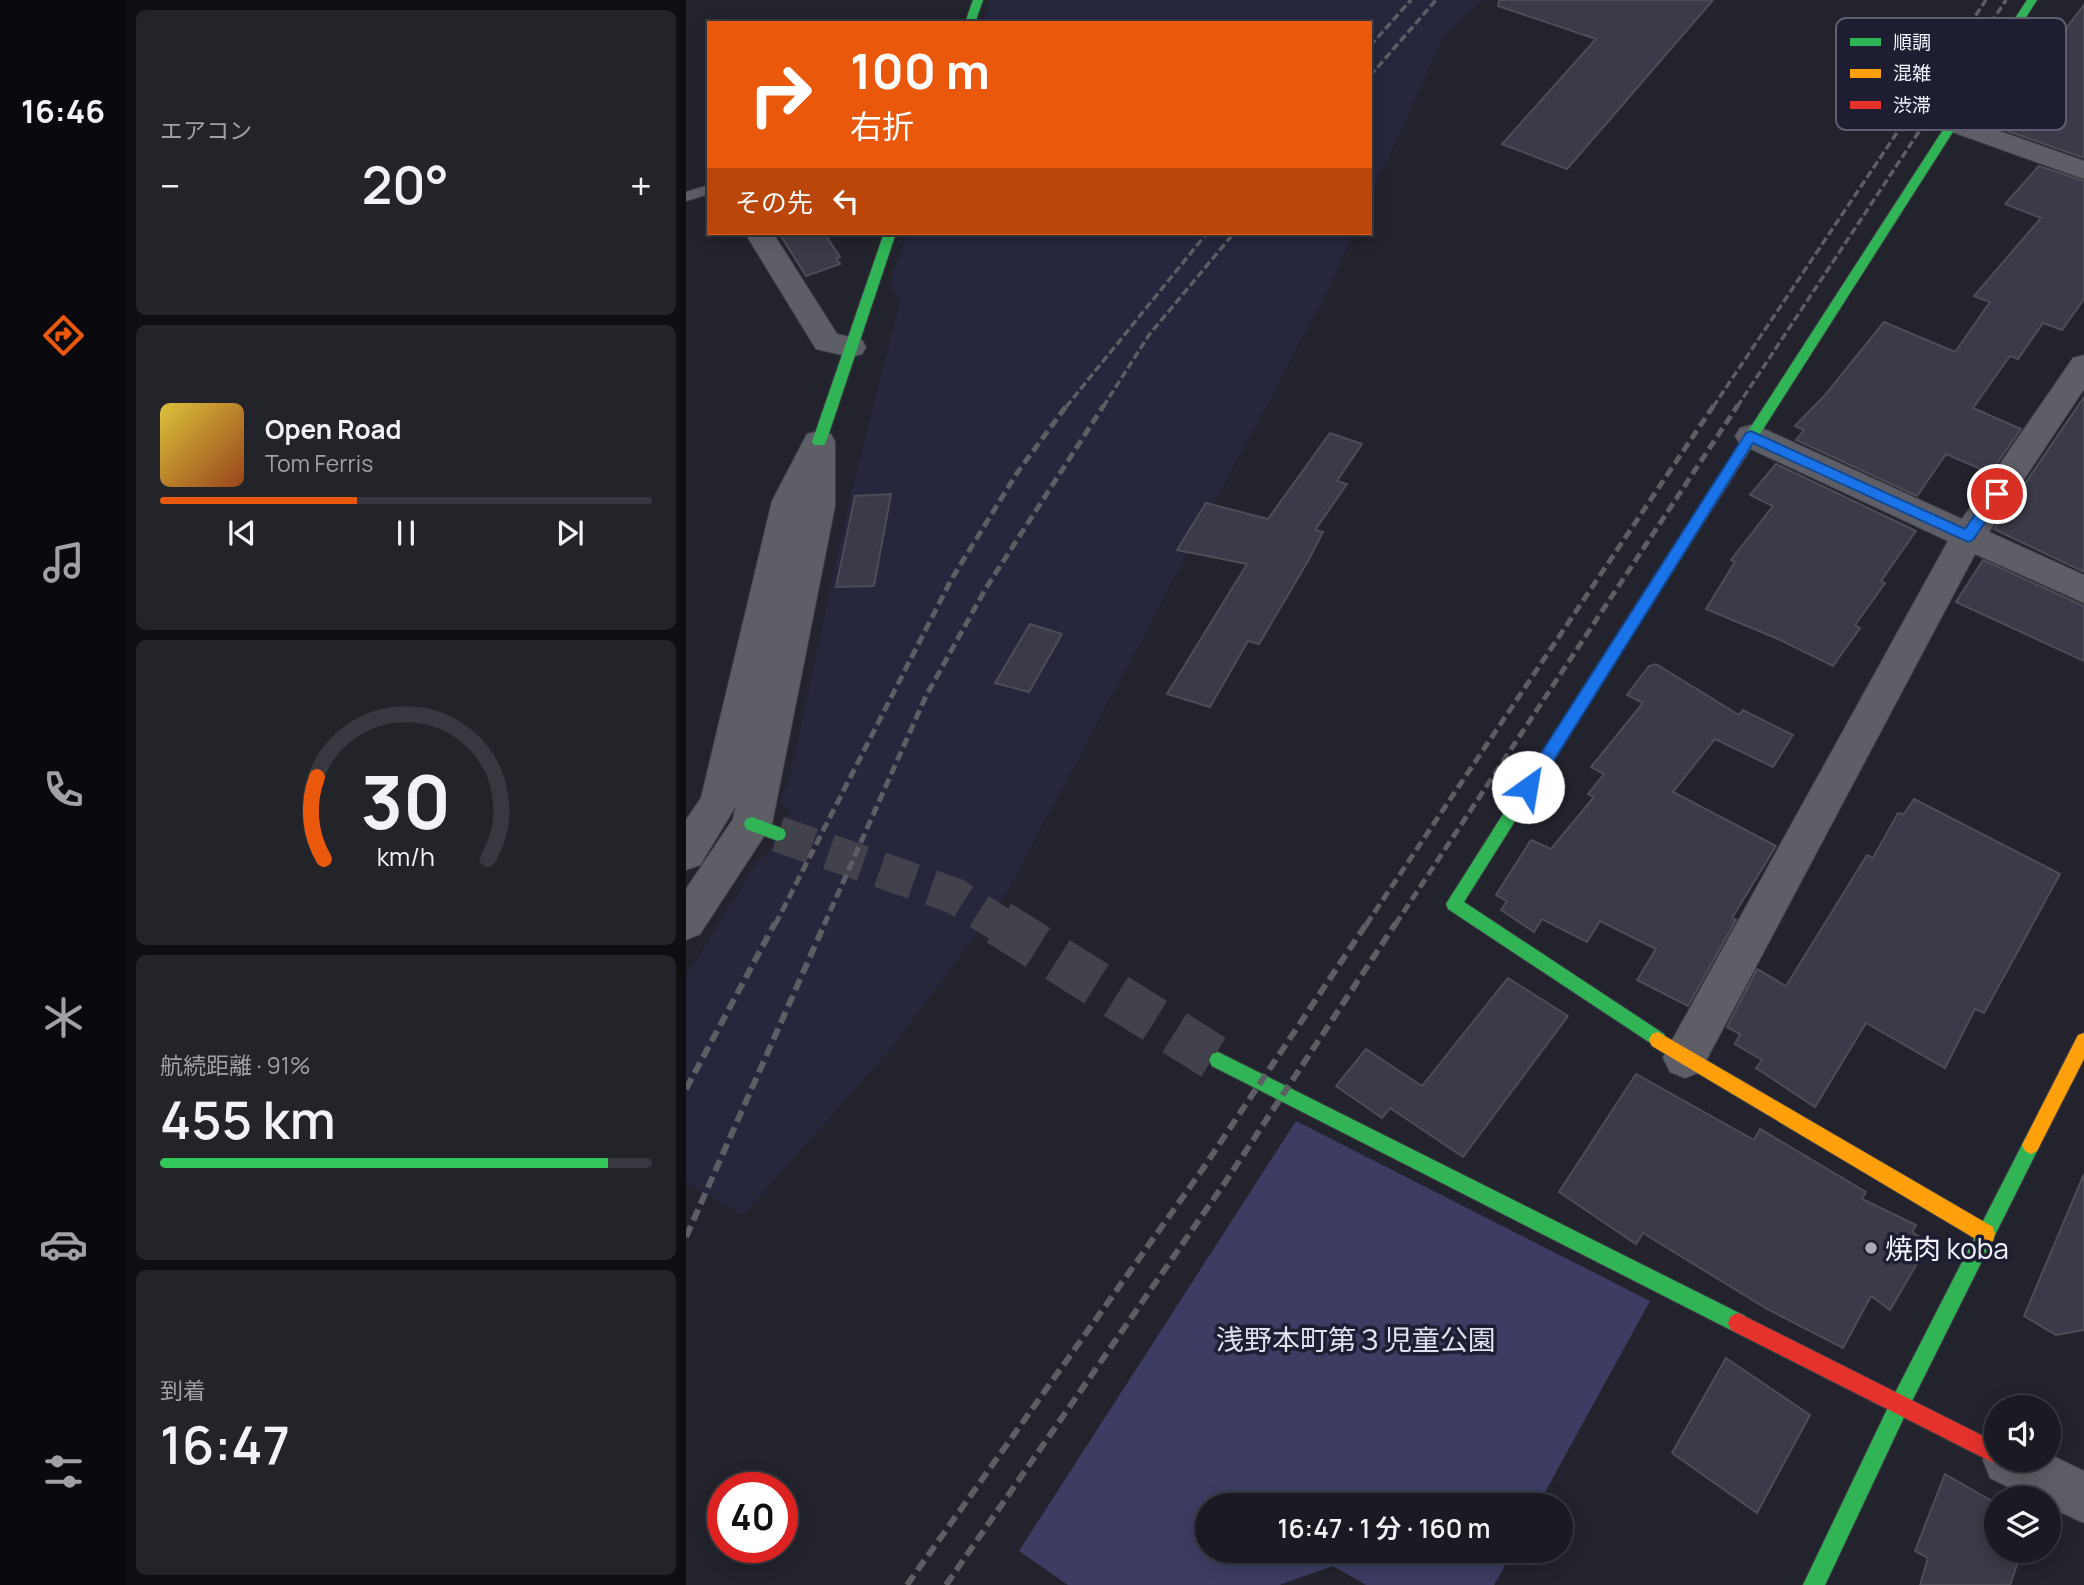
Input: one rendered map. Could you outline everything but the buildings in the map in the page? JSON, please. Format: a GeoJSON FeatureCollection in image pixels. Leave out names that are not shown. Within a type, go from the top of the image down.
{"type":"FeatureCollection","features":[{"type":"Feature","properties":{"kind":"street"},"geometry":{"type":"LineString","coordinates":[[971,21],[978,0]]}},
{"type":"Feature","properties":{"kind":"street"},"geometry":{"type":"LineString","coordinates":[[2020,18],[2032,0]]}},
{"type":"Feature","properties":{"kind":"street"},"geometry":{"type":"LineString","coordinates":[[1946,130],[1454,904],[1685,1058],[1986,1234]]}},
{"type":"Feature","properties":{"kind":"street"},"geometry":{"type":"LineString","coordinates":[[1973,130],[2084,171]]}},
{"type":"Feature","properties":{"kind":"street"},"geometry":{"type":"LineString","coordinates":[[760,235],[827,342],[851,347]]}},
{"type":"Feature","properties":{"kind":"street"},"geometry":{"type":"LineString","coordinates":[[686,853],[719,802],[789,501],[819,442],[889,235]]}},
{"type":"Feature","properties":{"kind":"street"},"geometry":{"type":"LineString","coordinates":[[1685,1058],[1968,537],[2084,365]]}},
{"type":"Feature","properties":{"kind":"street"},"geometry":{"type":"LineString","coordinates":[[1751,436],[2084,590]]}},
{"type":"Feature","properties":{"kind":"street"},"geometry":{"type":"LineString","coordinates":[[686,922],[765,829],[818,506],[819,442]]}},
{"type":"Feature","properties":{"kind":"street"},"geometry":{"type":"LineString","coordinates":[[1814,1585],[1900,1404],[2084,1041]]}},
{"type":"Feature","properties":{"kind":"street"},"geometry":{"type":"LineString","coordinates":[[1218,1060],[1984,1447]]}},
{"type":"Feature","properties":{"kind":"street"},"geometry":{"type":"LineString","coordinates":[[2032,1472],[2084,1498]]}},
{"type":"Feature","properties":{"kind":"lane"},"geometry":{"type":"LineString","coordinates":[[686,197],[707,190]]}},
{"type":"Feature","properties":{"kind":"shaded area"},"geometry":{"type":"Polygon","coordinates":[[[990,0],[1482,0],[1443,38],[1372,194],[1372,21],[983,21],[990,0]]]}},
{"type":"Feature","properties":{"kind":"shaded area"},"geometry":{"type":"Polygon","coordinates":[[[906,235],[1353,235],[1328,290],[1006,894],[892,1047],[743,1215],[686,1182],[686,976],[759,859],[765,857],[791,810],[780,802],[791,772],[848,506],[900,301],[889,283],[906,235]]]}},
{"type":"Feature","properties":{"kind":"green space","name":"浅野本町第３児童公園"},"geometry":{"type":"Polygon","coordinates":[[[1296,1121],[1650,1301],[1545,1493],[1195,1493],[1195,1563],[1506,1563],[1494,1585],[1366,1585],[1333,1566],[1279,1585],[1068,1585],[1019,1551],[1296,1121]]]}},
{"type":"Feature","properties":{"kind":"tunnel"},"geometry":{"type":"LineString","coordinates":[[778,834],[955,896],[1001,925]]}},
{"type":"Feature","properties":{"kind":"tunnel"},"geometry":{"type":"LineString","coordinates":[[999,923],[1218,1060]]}},
{"type":"Feature","properties":{"kind":"railway"},"geometry":{"type":"LineString","coordinates":[[1372,44],[1411,0]]}},
{"type":"Feature","properties":{"kind":"railway"},"geometry":{"type":"LineString","coordinates":[[1372,74],[1436,0]]}},
{"type":"Feature","properties":{"kind":"railway"},"geometry":{"type":"LineString","coordinates":[[1974,18],[1986,0]]}},
{"type":"Feature","properties":{"kind":"railway"},"geometry":{"type":"LineString","coordinates":[[1994,18],[2006,0]]}},
{"type":"Feature","properties":{"kind":"railway"},"geometry":{"type":"LineString","coordinates":[[1713,407],[1899,130]]}},
{"type":"Feature","properties":{"kind":"railway"},"geometry":{"type":"LineString","coordinates":[[1737,407],[1920,130]]}},
{"type":"Feature","properties":{"kind":"railway"},"geometry":{"type":"LineString","coordinates":[[1066,407],[1205,235]]}},
{"type":"Feature","properties":{"kind":"railway"},"geometry":{"type":"LineString","coordinates":[[1103,407],[1149,335],[1232,235]]}},
{"type":"Feature","properties":{"kind":"railway"},"geometry":{"type":"LineString","coordinates":[[775,925],[951,580],[1017,473],[1067,405]]}},
{"type":"Feature","properties":{"kind":"railway"},"geometry":{"type":"LineString","coordinates":[[824,925],[926,696],[986,588],[1104,405]]}},
{"type":"Feature","properties":{"kind":"railway"},"geometry":{"type":"LineString","coordinates":[[1366,925],[1714,405]]}},
{"type":"Feature","properties":{"kind":"railway"},"geometry":{"type":"LineString","coordinates":[[1395,925],[1738,405]]}},
{"type":"Feature","properties":{"kind":"railway"},"geometry":{"type":"LineString","coordinates":[[686,1089],[775,923]]}},
{"type":"Feature","properties":{"kind":"railway"},"geometry":{"type":"LineString","coordinates":[[686,1237],[825,923]]}},
{"type":"Feature","properties":{"kind":"railway"},"geometry":{"type":"LineString","coordinates":[[907,1585],[1202,1170],[1367,923]]}},
{"type":"Feature","properties":{"kind":"railway"},"geometry":{"type":"LineString","coordinates":[[946,1585],[1226,1181],[1396,923]]}},
{"type":"Feature","properties":{"kind":"traffic: fast"},"geometry":{"type":"LineString","coordinates":[[971,21],[978,0]]}},
{"type":"Feature","properties":{"kind":"traffic: fast"},"geometry":{"type":"LineString","coordinates":[[2020,18],[2032,0]]}},
{"type":"Feature","properties":{"kind":"traffic: fast"},"geometry":{"type":"LineString","coordinates":[[1739,456],[1948,130]]}},
{"type":"Feature","properties":{"kind":"traffic: fast"},"geometry":{"type":"LineString","coordinates":[[819,442],[889,235]]}},
{"type":"Feature","properties":{"kind":"traffic: fast"},"geometry":{"type":"LineString","coordinates":[[1627,631],[1454,904],[1658,1040]]}},
{"type":"Feature","properties":{"kind":"traffic: fast"},"geometry":{"type":"LineString","coordinates":[[752,824],[778,834]]}},
{"type":"Feature","properties":{"kind":"traffic: fast"},"geometry":{"type":"LineString","coordinates":[[1218,1060],[1738,1323]]}},
{"type":"Feature","properties":{"kind":"traffic: fast"},"geometry":{"type":"LineString","coordinates":[[1814,1585],[1900,1404],[2031,1145]]}},
{"type":"Feature","properties":{"kind":"traffic: slow"},"geometry":{"type":"LineString","coordinates":[[1658,1040],[1986,1234]]}},
{"type":"Feature","properties":{"kind":"traffic: slow"},"geometry":{"type":"LineString","coordinates":[[2031,1145],[2084,1041]]}},
{"type":"Feature","properties":{"kind":"traffic: jam"},"geometry":{"type":"LineString","coordinates":[[1627,631],[1739,456]]}},
{"type":"Feature","properties":{"kind":"traffic: jam"},"geometry":{"type":"LineString","coordinates":[[1738,1323],[1984,1447]]}},
{"type":"Feature","properties":{"kind":"place","name":"焼肉 koba"},"geometry":{"type":"Point","coordinates":[1871,1248]}},
{"type":"Feature","properties":{"kind":"route"},"geometry":{"type":"LineString","coordinates":[[1528,787],[1751,436],[1968,537],[1997,494]]}}]}
